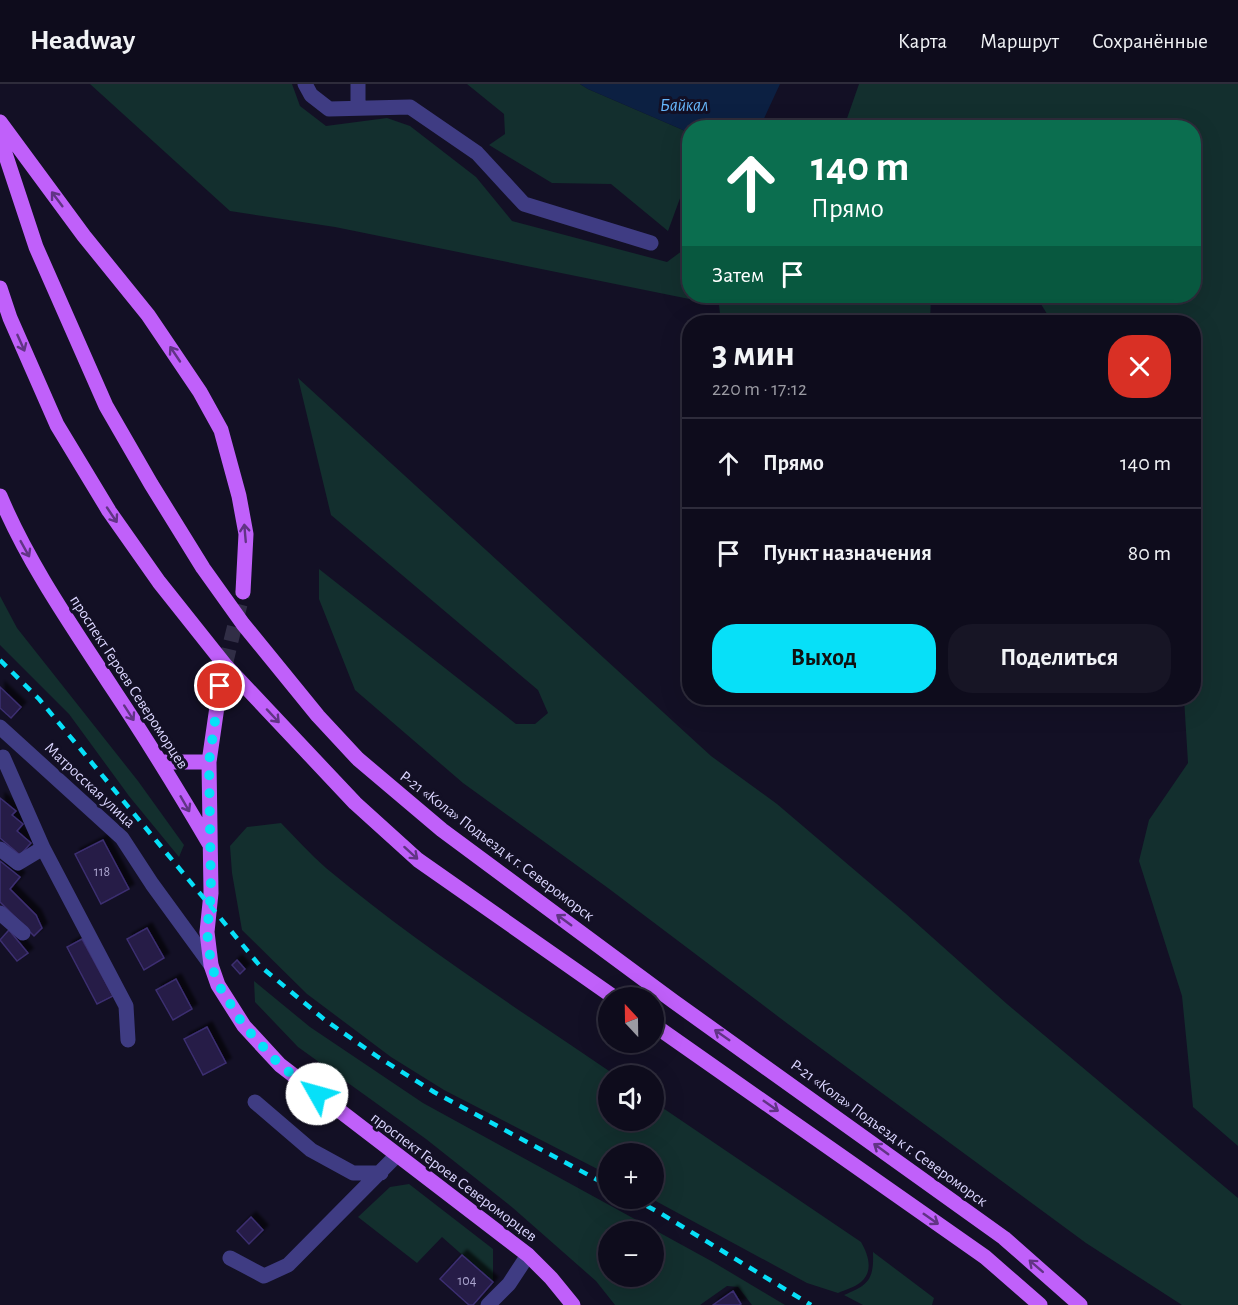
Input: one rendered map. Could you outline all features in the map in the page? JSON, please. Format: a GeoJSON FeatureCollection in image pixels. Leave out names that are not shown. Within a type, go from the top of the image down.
{"type":"FeatureCollection","features":[{"type":"Feature","properties":{"kind":"main road"},"geometry":{"type":"LineString","coordinates":[[0,122],[84,236],[148,315],[200,392],[221,430],[239,496],[246,534],[243,592]]}},
{"type":"Feature","properties":{"kind":"main road","name":"Р-21 «Кола» Подъезд к г. Североморск"},"geometry":{"type":"LineString","coordinates":[[0,138],[36,247],[106,406],[203,568],[243,624],[334,734],[358,759],[442,830],[673,1000],[1004,1238],[1080,1305]]}},
{"type":"Feature","properties":{"kind":"main road"},"geometry":{"type":"LineString","coordinates":[[0,288],[10,318],[63,435],[109,511],[146,565],[225,665],[355,803],[418,860],[599,987]]}},
{"type":"Feature","properties":{"kind":"main road","name":"проспект Героев Североморцев"},"geometry":{"type":"LineString","coordinates":[[0,496],[41,579],[161,762],[210,846],[211,893],[207,932],[211,964],[218,984],[244,1026],[280,1065],[528,1255],[573,1305]]}},
{"type":"Feature","properties":{"kind":"main road"},"geometry":{"type":"LineString","coordinates":[[210,846],[209,762],[220,686]]}},
{"type":"Feature","properties":{"kind":"main road"},"geometry":{"type":"LineString","coordinates":[[161,762],[209,762]]}},
{"type":"Feature","properties":{"kind":"main road"},"geometry":{"type":"LineString","coordinates":[[664,1032],[985,1257],[1040,1305]]}},
{"type":"Feature","properties":{"kind":"lane"},"geometry":{"type":"LineString","coordinates":[[305,84],[311,95],[329,109],[410,107],[477,153],[524,204],[651,243]]}},
{"type":"Feature","properties":{"kind":"lane"},"geometry":{"type":"LineString","coordinates":[[358,84],[358,107]]}},
{"type":"Feature","properties":{"kind":"lane","name":"Матросская улица"},"geometry":{"type":"LineString","coordinates":[[3,734],[22,746],[122,838],[152,884],[211,964]]}},
{"type":"Feature","properties":{"kind":"lane"},"geometry":{"type":"LineString","coordinates":[[22,746],[2,758],[43,848],[126,1006],[128,1040]]}},
{"type":"Feature","properties":{"kind":"lane"},"geometry":{"type":"LineString","coordinates":[[0,849],[18,863],[43,848]]}},
{"type":"Feature","properties":{"kind":"lane"},"geometry":{"type":"LineString","coordinates":[[0,913],[23,933]]}},
{"type":"Feature","properties":{"kind":"lane"},"geometry":{"type":"LineString","coordinates":[[255,1102],[311,1150],[353,1173],[381,1173]]}},
{"type":"Feature","properties":{"kind":"lane"},"geometry":{"type":"LineString","coordinates":[[230,1258],[264,1276],[288,1265],[381,1173],[396,1155]]}},
{"type":"Feature","properties":{"kind":"lane"},"geometry":{"type":"LineString","coordinates":[[488,1305],[509,1284],[528,1255]]}},
{"type":"Feature","properties":{"kind":"green space"},"geometry":{"type":"Polygon","coordinates":[[[90,84],[292,84],[300,106],[326,126],[387,118],[410,126],[476,177],[512,221],[667,262],[682,251],[682,297],[335,227],[230,211],[90,84]]]}},
{"type":"Feature","properties":{"kind":"green space"},"geometry":{"type":"Polygon","coordinates":[[[467,84],[580,84],[682,130],[682,193],[668,231],[611,184],[552,183],[489,145],[505,134],[504,114],[467,84]]]}},
{"type":"Feature","properties":{"kind":"green space"},"geometry":{"type":"Polygon","coordinates":[[[859,84],[1238,84],[1238,1146],[1193,1107],[1182,996],[1139,861],[1149,820],[1188,763],[1184,705],[1201,705],[1201,315],[1048,315],[1040,303],[1201,303],[1201,120],[846,120],[859,84]]]}},
{"type":"Feature","properties":{"kind":"green space"},"geometry":{"type":"Polygon","coordinates":[[[709,303],[931,303],[930,315],[720,315],[719,305],[709,303]]]}},
{"type":"Feature","properties":{"kind":"green space"},"geometry":{"type":"Polygon","coordinates":[[[298,378],[711,756],[777,804],[1007,1004],[1238,1198],[1238,1305],[1182,1305],[1086,1243],[463,783],[355,690],[319,599],[319,569],[516,724],[535,724],[548,713],[538,690],[331,515],[298,378]]]}},
{"type":"Feature","properties":{"kind":"green space"},"geometry":{"type":"Polygon","coordinates":[[[0,596],[17,628],[138,781],[184,845],[179,857],[129,796],[69,714],[0,645],[0,596]]]}},
{"type":"Feature","properties":{"kind":"green space"},"geometry":{"type":"Polygon","coordinates":[[[281,823],[326,868],[396,923],[600,1065],[598,1065],[598,1131],[664,1131],[664,1109],[861,1242],[866,1252],[869,1268],[865,1278],[838,1293],[807,1283],[664,1206],[664,1143],[598,1143],[598,1169],[444,1090],[391,1057],[307,994],[242,930],[232,873],[230,846],[247,827],[281,823]]]}},
{"type":"Feature","properties":{"kind":"green space"},"geometry":{"type":"Polygon","coordinates":[[[254,981],[310,1027],[423,1103],[598,1199],[598,1209],[616,1209],[638,1221],[598,1221],[598,1284],[513,1208],[426,1139],[298,1047],[255,1002],[254,981]]]}},
{"type":"Feature","properties":{"kind":"green space"},"geometry":{"type":"Polygon","coordinates":[[[409,1184],[493,1249],[493,1282],[442,1237],[417,1263],[358,1217],[390,1187],[409,1184]]]}},
{"type":"Feature","properties":{"kind":"green space"},"geometry":{"type":"Polygon","coordinates":[[[664,1235],[785,1305],[752,1305],[738,1287],[727,1286],[700,1305],[615,1305],[601,1287],[664,1287],[664,1235]]]}},
{"type":"Feature","properties":{"kind":"green space"},"geometry":{"type":"Polygon","coordinates":[[[873,1252],[934,1298],[932,1305],[863,1305],[844,1295],[859,1288],[868,1280],[871,1275],[873,1252]]]}},
{"type":"Feature","properties":{"kind":"water","name":"Байкал"},"geometry":{"type":"Polygon","coordinates":[[[580,84],[780,84],[763,120],[682,120],[682,130],[580,84]]]}},
{"type":"Feature","properties":{"kind":"building"},"geometry":{"type":"Polygon","coordinates":[[[0,687],[21,707],[11,718],[0,708],[0,687]]]}},
{"type":"Feature","properties":{"kind":"building"},"geometry":{"type":"Polygon","coordinates":[[[0,798],[16,811],[12,815],[23,824],[17,831],[31,843],[20,855],[0,838],[0,798]]]}},
{"type":"Feature","properties":{"kind":"building"},"geometry":{"type":"Polygon","coordinates":[[[103,840],[129,889],[101,904],[75,854],[103,840]]]}},
{"type":"Feature","properties":{"kind":"building"},"geometry":{"type":"Polygon","coordinates":[[[0,861],[20,877],[10,889],[36,915],[42,928],[34,936],[0,902],[0,861]]]}},
{"type":"Feature","properties":{"kind":"building"},"geometry":{"type":"Polygon","coordinates":[[[147,928],[164,958],[144,970],[127,939],[147,928]]]}},
{"type":"Feature","properties":{"kind":"building"},"geometry":{"type":"Polygon","coordinates":[[[9,930],[28,953],[17,961],[0,940],[9,930]]]}},
{"type":"Feature","properties":{"kind":"building"},"geometry":{"type":"Polygon","coordinates":[[[82,939],[113,996],[97,1004],[67,947],[82,939]]]}},
{"type":"Feature","properties":{"kind":"building"},"geometry":{"type":"Polygon","coordinates":[[[237,960],[245,969],[240,974],[232,965],[237,960]]]}},
{"type":"Feature","properties":{"kind":"building"},"geometry":{"type":"Polygon","coordinates":[[[176,979],[192,1009],[173,1020],[156,990],[176,979]]]}},
{"type":"Feature","properties":{"kind":"building"},"geometry":{"type":"Polygon","coordinates":[[[207,1027],[226,1063],[203,1075],[184,1039],[207,1027]]]}},
{"type":"Feature","properties":{"kind":"building"},"geometry":{"type":"Polygon","coordinates":[[[251,1217],[263,1230],[249,1244],[237,1231],[251,1217]]]}},
{"type":"Feature","properties":{"kind":"building"},"geometry":{"type":"Polygon","coordinates":[[[462,1255],[493,1282],[473,1305],[469,1305],[440,1279],[462,1255]]]}},
{"type":"Feature","properties":{"kind":"building"},"geometry":{"type":"Polygon","coordinates":[[[733,1291],[741,1304],[713,1305],[733,1291]]]}},
{"type":"Feature","properties":{"kind":"tunnel"},"geometry":{"type":"LineString","coordinates":[[220,686],[243,592]]}},
{"type":"Feature","properties":{"kind":"railway"},"geometry":{"type":"LineString","coordinates":[[0,660],[39,699],[260,966],[325,1020],[378,1057],[434,1092],[598,1180]]}},
{"type":"Feature","properties":{"kind":"railway"},"geometry":{"type":"LineString","coordinates":[[653,1209],[811,1305]]}},
{"type":"Feature","properties":{"kind":"route"},"geometry":{"type":"LineString","coordinates":[[220,686],[209,762],[211,893],[207,932],[211,964],[218,984],[244,1026],[280,1065],[317,1094]]}}]}
